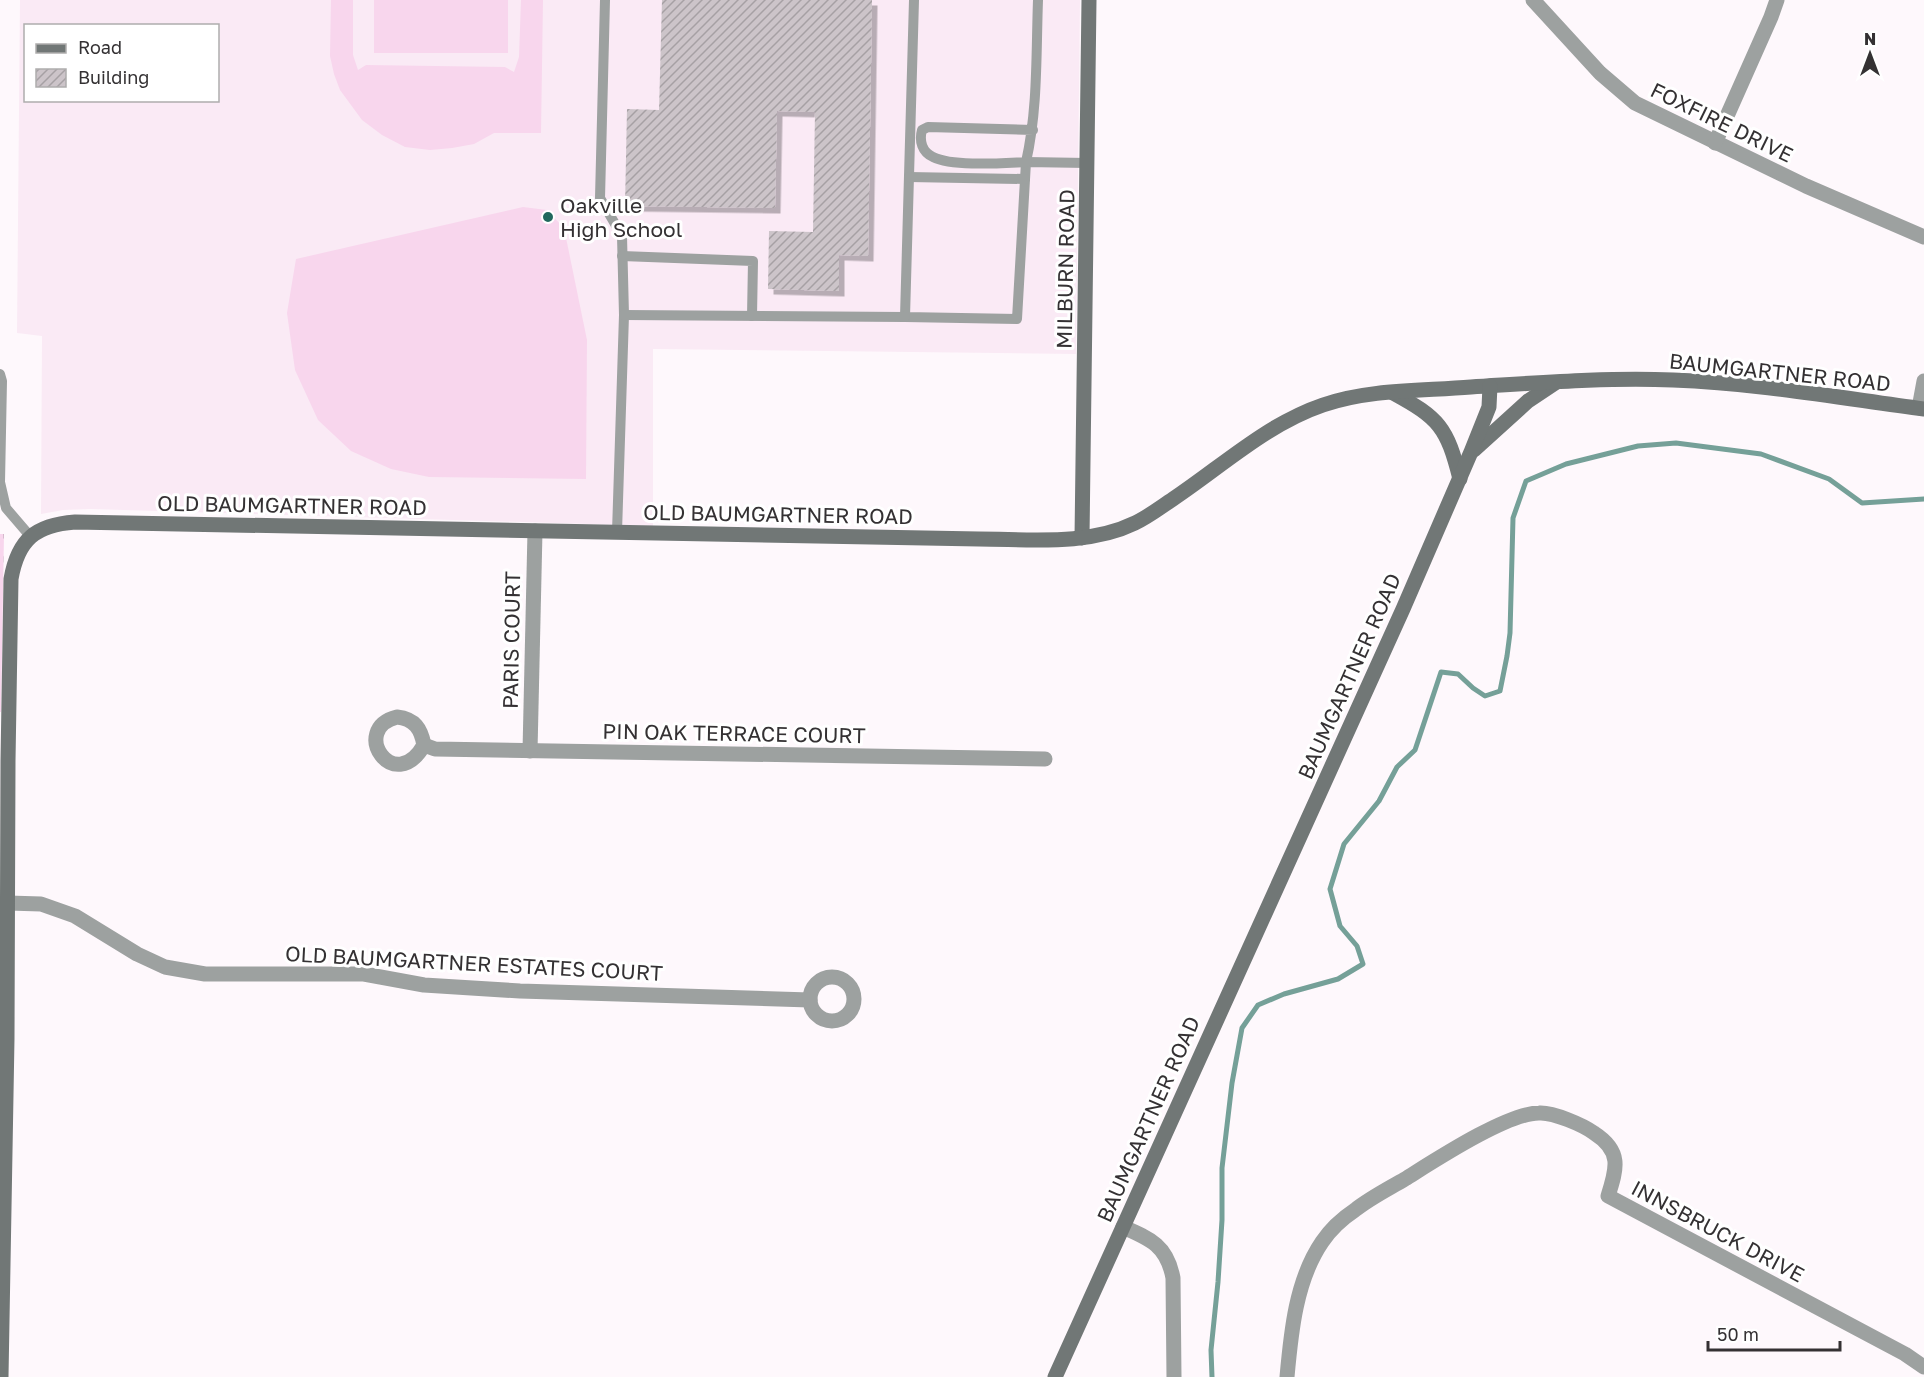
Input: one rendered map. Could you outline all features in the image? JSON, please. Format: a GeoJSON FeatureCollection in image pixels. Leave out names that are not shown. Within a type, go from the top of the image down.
{"type":"FeatureCollection","features":[{"type":"Feature","properties":{"kind":"street","name":"MILBURN ROAD"},"geometry":{"type":"LineString","coordinates":[[1082,538],[1089,0]]}},
{"type":"Feature","properties":{"kind":"street","name":"FOXFIRE DRIVE"},"geometry":{"type":"LineString","coordinates":[[1533,0],[1600,73],[1635,103],[1806,186],[1924,237]]}},
{"type":"Feature","properties":{"kind":"street"},"geometry":{"type":"LineString","coordinates":[[1715,143],[1777,0]]}},
{"type":"Feature","properties":{"kind":"street","name":"BAUMGARTNER ROAD"},"geometry":{"type":"LineString","coordinates":[[1055,1377],[1403,609],[1489,407],[1490,386],[1671,379],[1921,408]]}},
{"type":"Feature","properties":{"kind":"street"},"geometry":{"type":"LineString","coordinates":[[1921,408],[1924,381]]}},
{"type":"Feature","properties":{"kind":"street"},"geometry":{"type":"LineString","coordinates":[[1471,452],[1528,401],[1555,383]]}},
{"type":"Feature","properties":{"kind":"street","name":"OLD BAUMGARTNER ROAD"},"geometry":{"type":"LineString","coordinates":[[30,536],[49,525],[75,522],[979,539],[1082,538],[1108,533],[1135,524],[1259,439],[1293,418],[1322,405],[1339,400],[1393,393],[1490,386]]}},
{"type":"Feature","properties":{"kind":"street"},"geometry":{"type":"LineString","coordinates":[[1393,393],[1422,409],[1442,428],[1452,448],[1460,479]]}},
{"type":"Feature","properties":{"kind":"street","name":"PARIS COURT"},"geometry":{"type":"LineString","coordinates":[[530,751],[535,531]]}},
{"type":"Feature","properties":{"kind":"street"},"geometry":{"type":"LineString","coordinates":[[1,1377],[11,579],[17,553],[30,536]]}},
{"type":"Feature","properties":{"kind":"street","name":"PIN OAK TERRACE COURT"},"geometry":{"type":"LineString","coordinates":[[424,745],[435,749],[1045,759]]}},
{"type":"Feature","properties":{"kind":"street","name":"OLD BAUMGARTNER ESTATES COURT"},"geometry":{"type":"LineString","coordinates":[[8,903],[41,904],[75,915],[137,954],[165,967],[205,974],[364,974],[424,985],[520,992],[810,1000]]}},
{"type":"Feature","properties":{"kind":"street","name":"INNSBRUCK DRIVE"},"geometry":{"type":"LineString","coordinates":[[1287,1377],[1294,1322],[1302,1286],[1311,1260],[1323,1240],[1334,1228],[1354,1210],[1489,1130],[1522,1116],[1540,1113],[1552,1115],[1592,1131],[1607,1142],[1616,1163],[1616,1173],[1608,1196],[1924,1366]]}},
{"type":"Feature","properties":{"kind":"street"},"geometry":{"type":"LineString","coordinates":[[1123,1227],[1148,1238],[1161,1248],[1170,1262],[1173,1278],[1174,1377]]}},
{"type":"Feature","properties":{"kind":"lane"},"geometry":{"type":"LineString","coordinates":[[605,0],[600,198],[622,236],[624,315],[617,532]]}},
{"type":"Feature","properties":{"kind":"lane"},"geometry":{"type":"LineString","coordinates":[[905,317],[914,0]]}},
{"type":"Feature","properties":{"kind":"lane"},"geometry":{"type":"LineString","coordinates":[[624,315],[1017,319],[1026,162],[1033,130],[1038,0]]}},
{"type":"Feature","properties":{"kind":"lane"},"geometry":{"type":"LineString","coordinates":[[1033,130],[928,127],[922,130],[920,139],[924,150],[932,157],[949,162],[1088,163]]}},
{"type":"Feature","properties":{"kind":"lane"},"geometry":{"type":"LineString","coordinates":[[909,177],[1025,179]]}},
{"type":"Feature","properties":{"kind":"lane"},"geometry":{"type":"LineString","coordinates":[[622,256],[753,261],[752,316]]}},
{"type":"Feature","properties":{"kind":"lane"},"geometry":{"type":"LineString","coordinates":[[0,374],[2,381],[0,482],[6,508],[30,536]]}},
{"type":"Feature","properties":{"kind":"shaded area","name":"Oakville High School"},"geometry":{"type":"Polygon","coordinates":[[[20,0],[1080,0],[1076,354],[653,349],[653,526],[91,509],[41,514],[42,336],[17,333],[20,0]]]}},
{"type":"Feature","properties":{"kind":"green space"},"geometry":{"type":"Polygon","coordinates":[[[331,0],[353,0],[353,55],[358,70],[366,65],[505,67],[514,72],[519,57],[521,0],[543,0],[541,133],[494,133],[474,144],[430,150],[405,147],[382,135],[362,120],[340,90],[330,56],[331,0]]]}},
{"type":"Feature","properties":{"kind":"green space"},"geometry":{"type":"Polygon","coordinates":[[[374,0],[508,0],[508,53],[374,53],[374,0]]]}},
{"type":"Feature","properties":{"kind":"green space"},"geometry":{"type":"Polygon","coordinates":[[[523,207],[547,210],[564,228],[587,340],[586,479],[429,477],[391,469],[351,451],[318,420],[295,370],[287,313],[296,259],[523,207]]]}},
{"type":"Feature","properties":{"kind":"green space"},"geometry":{"type":"Polygon","coordinates":[[[0,534],[4,534],[1,712],[0,712],[0,534]]]}},
{"type":"Feature","properties":{"kind":"building","name":"Oakville High School"},"geometry":{"type":"Polygon","coordinates":[[[662,0],[872,0],[868,256],[839,255],[839,291],[768,289],[769,231],[813,232],[815,112],[777,111],[775,208],[625,206],[627,109],[659,110],[662,0]]]}},
{"type":"Feature","properties":{"kind":"waterway"},"geometry":{"type":"LineString","coordinates":[[1212,1377],[1211,1350],[1222,1220],[1222,1168],[1232,1083],[1242,1028],[1258,1005],[1284,994],[1338,979],[1363,964],[1357,946],[1340,926],[1330,889],[1344,844],[1379,801],[1397,767],[1415,750],[1441,672],[1458,674],[1485,696],[1500,691],[1510,633],[1513,518],[1526,481],[1566,464],[1638,446],[1676,443],[1761,454],[1829,479],[1862,503],[1924,499]]}},
{"type":"Feature","properties":{"kind":"place","name":"Oakville High School"},"geometry":{"type":"Point","coordinates":[548,217]}}]}
